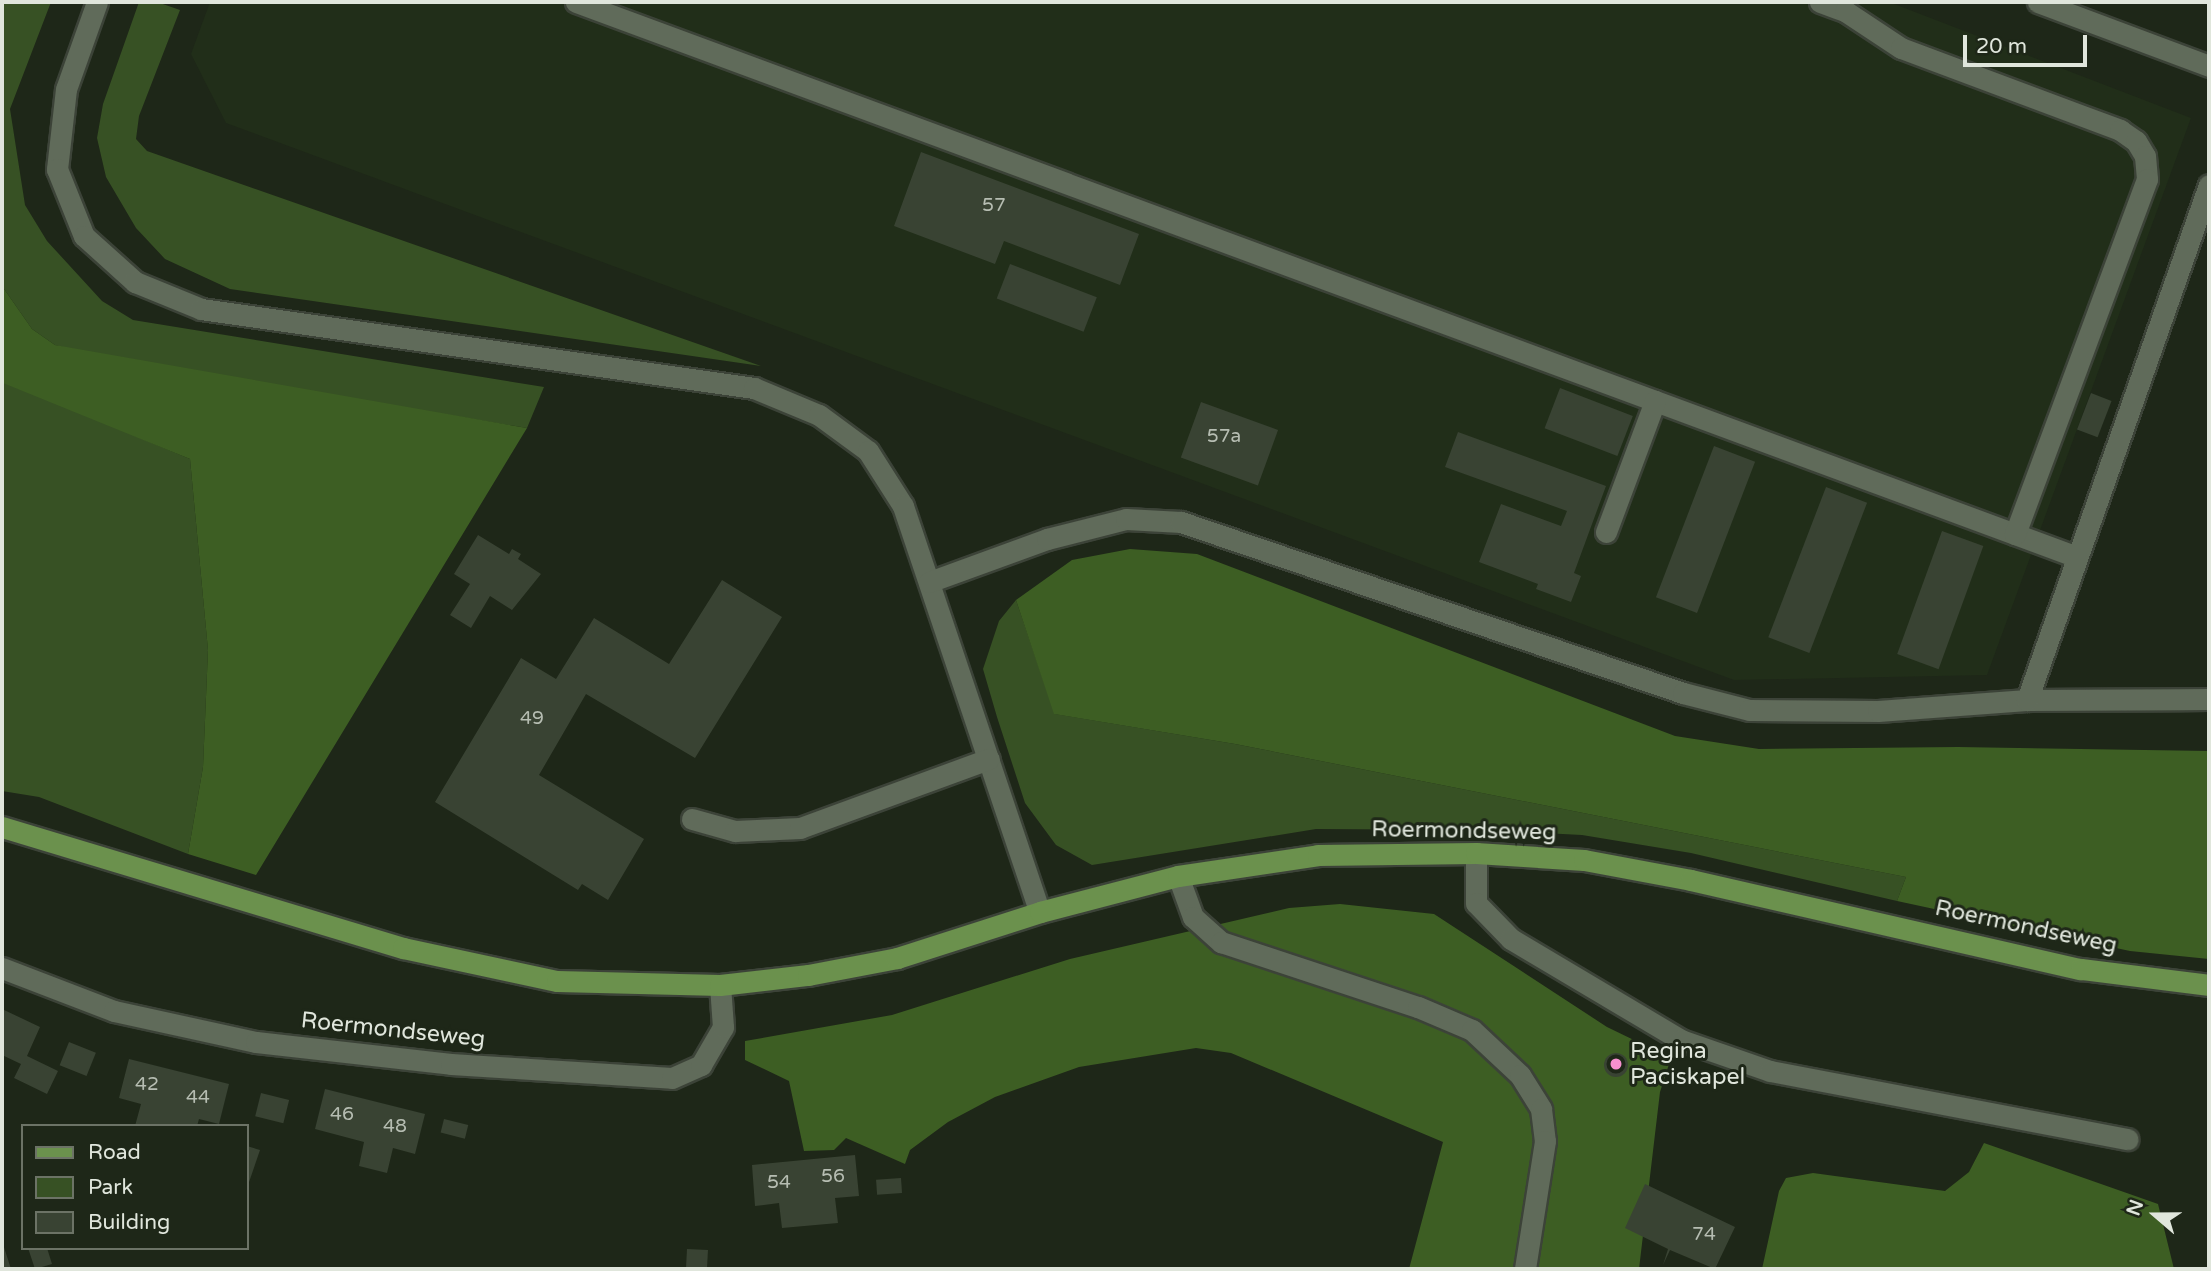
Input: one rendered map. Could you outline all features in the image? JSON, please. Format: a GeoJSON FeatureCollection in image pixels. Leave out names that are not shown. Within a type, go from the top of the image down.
{"type":"FeatureCollection","features":[{"type":"Feature","properties":{"kind":"main road","name":"Roermondseweg"},"geometry":{"type":"LineString","coordinates":[[2,827],[481,968],[557,981],[720,985],[897,958],[1040,912],[1178,876],[1318,855],[1476,853],[1584,860],[1664,875],[2081,969],[2209,985]]}},
{"type":"Feature","properties":{"kind":"street"},"geometry":{"type":"LineString","coordinates":[[97,2],[66,89],[57,169],[84,236],[135,282],[201,309],[754,388],[819,415],[868,451],[903,506],[1040,912]]}},
{"type":"Feature","properties":{"kind":"street"},"geometry":{"type":"LineString","coordinates":[[576,2],[2077,557]]}},
{"type":"Feature","properties":{"kind":"street"},"geometry":{"type":"LineString","coordinates":[[1820,2],[1845,11],[1901,48],[2120,130],[2136,141],[2145,156],[2147,179],[2015,534]]}},
{"type":"Feature","properties":{"kind":"street"},"geometry":{"type":"LineString","coordinates":[[2038,2],[2209,66]]}},
{"type":"Feature","properties":{"kind":"street"},"geometry":{"type":"LineString","coordinates":[[2027,700],[2209,185]]}},
{"type":"Feature","properties":{"kind":"street"},"geometry":{"type":"LineString","coordinates":[[1606,532],[1655,401]]}},
{"type":"Feature","properties":{"kind":"street"},"geometry":{"type":"LineString","coordinates":[[929,582],[1047,539],[1126,519],[1181,522],[1683,693],[1749,710],[1878,711],[2027,700],[2209,699]]}},
{"type":"Feature","properties":{"kind":"street"},"geometry":{"type":"LineString","coordinates":[[692,819],[735,831],[800,828],[989,759]]}},
{"type":"Feature","properties":{"kind":"street"},"geometry":{"type":"LineString","coordinates":[[1476,853],[1476,903],[1511,939],[1681,1040],[1770,1071],[2128,1139]]}},
{"type":"Feature","properties":{"kind":"street"},"geometry":{"type":"LineString","coordinates":[[1178,876],[1193,917],[1221,942],[1418,1007],[1472,1030],[1520,1074],[1541,1109],[1545,1141],[1525,1269]]}},
{"type":"Feature","properties":{"kind":"street","name":"Roermondseweg"},"geometry":{"type":"LineString","coordinates":[[2,968],[114,1011],[256,1042],[451,1064],[672,1078],[701,1065],[723,1027],[720,985]]}},
{"type":"Feature","properties":{"kind":"shaded area"},"geometry":{"type":"Polygon","coordinates":[[[210,2],[1889,2],[2191,118],[1987,675],[1734,680],[226,123],[191,54],[210,2]]]}},
{"type":"Feature","properties":{"kind":"green space"},"geometry":{"type":"Polygon","coordinates":[[[2,2],[51,2],[10,109],[25,205],[47,241],[102,301],[133,320],[544,387],[527,428],[97,356],[55,345],[32,329],[2,286],[2,2]]]}},
{"type":"Feature","properties":{"kind":"green space"},"geometry":{"type":"Polygon","coordinates":[[[139,2],[157,2],[180,10],[139,116],[136,139],[147,151],[761,366],[230,289],[165,259],[136,228],[106,177],[97,138],[103,104],[139,2]]]}},
{"type":"Feature","properties":{"kind":"green space"},"geometry":{"type":"Polygon","coordinates":[[[2,286],[32,329],[55,345],[527,428],[256,875],[188,854],[203,767],[208,650],[190,459],[3,383],[2,286]]]}},
{"type":"Feature","properties":{"kind":"green space"},"geometry":{"type":"Polygon","coordinates":[[[2,380],[190,459],[208,650],[203,767],[188,854],[39,797],[2,791],[2,380]]]}},
{"type":"Feature","properties":{"kind":"green space"},"geometry":{"type":"Polygon","coordinates":[[[1130,549],[1197,554],[1675,736],[1759,749],[1958,747],[2209,751],[2209,959],[2130,951],[1897,901],[1906,877],[1235,744],[1054,714],[1016,600],[1072,560],[1130,549]]]}},
{"type":"Feature","properties":{"kind":"green space"},"geometry":{"type":"Polygon","coordinates":[[[1016,600],[1055,714],[1235,744],[1906,877],[1897,901],[1691,853],[1582,835],[1482,830],[1316,829],[1092,865],[1056,845],[1025,803],[983,669],[999,621],[1016,600]]]}},
{"type":"Feature","properties":{"kind":"green space"},"geometry":{"type":"Polygon","coordinates":[[[1340,904],[1434,914],[1607,1027],[1671,1058],[1660,1092],[1639,1269],[1409,1269],[1443,1142],[1231,1053],[1196,1048],[1079,1067],[995,1097],[948,1122],[910,1150],[905,1164],[846,1138],[834,1150],[804,1151],[789,1081],[745,1060],[745,1041],[892,1015],[1070,959],[1289,908],[1340,904]]]}},
{"type":"Feature","properties":{"kind":"green space"},"geometry":{"type":"Polygon","coordinates":[[[1984,1143],[2158,1204],[2174,1269],[1762,1269],[1779,1191],[1786,1178],[1813,1173],[1945,1191],[1969,1172],[1984,1143]]]}},
{"type":"Feature","properties":{"kind":"building"},"geometry":{"type":"Polygon","coordinates":[[[921,152],[1139,234],[1120,285],[1004,241],[995,264],[894,226],[921,152]]]}},
{"type":"Feature","properties":{"kind":"building"},"geometry":{"type":"Polygon","coordinates":[[[1010,264],[1097,297],[1084,332],[997,299],[1010,264]]]}},
{"type":"Feature","properties":{"kind":"building"},"geometry":{"type":"Polygon","coordinates":[[[1560,388],[1633,416],[1617,456],[1545,428],[1560,388]]]}},
{"type":"Feature","properties":{"kind":"building"},"geometry":{"type":"Polygon","coordinates":[[[2091,393],[2112,401],[2098,437],[2077,429],[2091,393]]]}},
{"type":"Feature","properties":{"kind":"building"},"geometry":{"type":"Polygon","coordinates":[[[1201,402],[1278,430],[1258,485],[1181,457],[1201,402]]]}},
{"type":"Feature","properties":{"kind":"building"},"geometry":{"type":"Polygon","coordinates":[[[1458,432],[1606,486],[1574,573],[1581,576],[1571,602],[1536,589],[1538,584],[1479,562],[1501,504],[1561,526],[1567,511],[1445,467],[1458,432]]]}},
{"type":"Feature","properties":{"kind":"building"},"geometry":{"type":"Polygon","coordinates":[[[1714,446],[1755,462],[1697,613],[1656,597],[1714,446]]]}},
{"type":"Feature","properties":{"kind":"building"},"geometry":{"type":"Polygon","coordinates":[[[1826,487],[1867,503],[1809,653],[1768,637],[1826,487]]]}},
{"type":"Feature","properties":{"kind":"building"},"geometry":{"type":"Polygon","coordinates":[[[1942,531],[1983,546],[1939,669],[1897,654],[1942,531]]]}},
{"type":"Feature","properties":{"kind":"building"},"geometry":{"type":"Polygon","coordinates":[[[478,535],[509,554],[512,549],[521,554],[518,559],[541,574],[512,610],[490,596],[471,628],[450,615],[470,584],[454,574],[478,535]]]}},
{"type":"Feature","properties":{"kind":"building"},"geometry":{"type":"Polygon","coordinates":[[[722,580],[782,617],[695,758],[586,694],[539,775],[644,839],[608,900],[582,884],[578,890],[435,802],[521,658],[556,679],[594,618],[669,664],[722,580]]]}},
{"type":"Feature","properties":{"kind":"building"},"geometry":{"type":"Polygon","coordinates":[[[2,1009],[40,1027],[27,1056],[58,1071],[47,1094],[14,1078],[21,1064],[2,1055],[2,1009]]]}},
{"type":"Feature","properties":{"kind":"building"},"geometry":{"type":"Polygon","coordinates":[[[69,1042],[96,1053],[87,1076],[60,1065],[69,1042]]]}},
{"type":"Feature","properties":{"kind":"building","name":"Regina Paciskapel"},"geometry":{"type":"Polygon","coordinates":[[[1616,1053],[1624,1057],[1628,1065],[1624,1073],[1616,1077],[1608,1073],[1604,1065],[1608,1057],[1616,1053]]]}},
{"type":"Feature","properties":{"kind":"building"},"geometry":{"type":"Polygon","coordinates":[[[129,1059],[229,1084],[219,1124],[199,1119],[198,1124],[136,1124],[141,1104],[119,1098],[129,1059]]]}},
{"type":"Feature","properties":{"kind":"building"},"geometry":{"type":"Polygon","coordinates":[[[325,1089],[425,1114],[415,1154],[393,1148],[387,1173],[359,1166],[364,1142],[315,1129],[325,1089]]]}},
{"type":"Feature","properties":{"kind":"building"},"geometry":{"type":"Polygon","coordinates":[[[261,1093],[289,1100],[283,1123],[255,1116],[261,1093]]]}},
{"type":"Feature","properties":{"kind":"building"},"geometry":{"type":"Polygon","coordinates":[[[444,1119],[468,1125],[465,1139],[441,1133],[444,1119]]]}},
{"type":"Feature","properties":{"kind":"building"},"geometry":{"type":"Polygon","coordinates":[[[248,1146],[260,1150],[248,1185],[248,1146]]]}},
{"type":"Feature","properties":{"kind":"building"},"geometry":{"type":"Polygon","coordinates":[[[855,1155],[859,1196],[835,1198],[838,1223],[782,1228],[779,1203],[755,1206],[752,1165],[855,1155]]]}},
{"type":"Feature","properties":{"kind":"building"},"geometry":{"type":"Polygon","coordinates":[[[901,1178],[902,1193],[877,1195],[876,1180],[901,1178]]]}},
{"type":"Feature","properties":{"kind":"building"},"geometry":{"type":"Polygon","coordinates":[[[1645,1184],[1735,1227],[1715,1269],[1670,1250],[1663,1265],[1668,1249],[1625,1228],[1645,1184]]]}},
{"type":"Feature","properties":{"kind":"building"},"geometry":{"type":"Polygon","coordinates":[[[2,1241],[11,1269],[2,1269],[2,1241]]]}},
{"type":"Feature","properties":{"kind":"building"},"geometry":{"type":"Polygon","coordinates":[[[687,1249],[708,1250],[707,1269],[686,1269],[687,1249]]]}},
{"type":"Feature","properties":{"kind":"building"},"geometry":{"type":"Polygon","coordinates":[[[29,1250],[48,1250],[52,1264],[35,1269],[29,1250]]]}},
{"type":"Feature","properties":{"kind":"place","name":"Regina Paciskapel"},"geometry":{"type":"Point","coordinates":[1616,1064]}}]}
